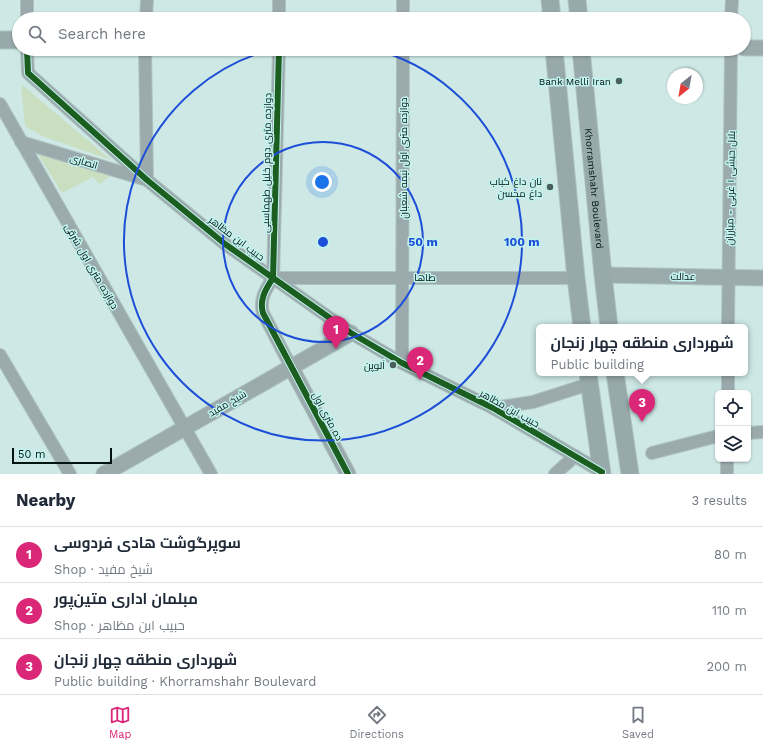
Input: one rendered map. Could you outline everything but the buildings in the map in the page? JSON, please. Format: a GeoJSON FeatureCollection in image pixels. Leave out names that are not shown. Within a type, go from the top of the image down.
{"type":"FeatureCollection","features":[{"type":"Feature","properties":{"kind":"main road"},"geometry":{"type":"LineString","coordinates":[[550,0],[551,12]]}},
{"type":"Feature","properties":{"kind":"main road"},"geometry":{"type":"LineString","coordinates":[[577,0],[578,12]]}},
{"type":"Feature","properties":{"kind":"main road"},"geometry":{"type":"LineString","coordinates":[[0,40],[12,40]]}},
{"type":"Feature","properties":{"kind":"main road"},"geometry":{"type":"LineString","coordinates":[[555,56],[582,324]]}},
{"type":"Feature","properties":{"kind":"main road","name":"Khorramshahr Boulevard"},"geometry":{"type":"LineString","coordinates":[[583,56],[609,324]]}},
{"type":"Feature","properties":{"kind":"main road"},"geometry":{"type":"LineString","coordinates":[[615,376],[630,474]]}},
{"type":"Feature","properties":{"kind":"main road"},"geometry":{"type":"LineString","coordinates":[[588,378],[602,473]]}},
{"type":"Feature","properties":{"kind":"street"},"geometry":{"type":"LineString","coordinates":[[27,0],[27,12]]}},
{"type":"Feature","properties":{"kind":"street"},"geometry":{"type":"LineString","coordinates":[[146,12],[147,0]]}},
{"type":"Feature","properties":{"kind":"street"},"geometry":{"type":"LineString","coordinates":[[279,0],[279,12]]}},
{"type":"Feature","properties":{"kind":"street"},"geometry":{"type":"LineString","coordinates":[[403,12],[404,0]]}},
{"type":"Feature","properties":{"kind":"street"},"geometry":{"type":"LineString","coordinates":[[731,12],[732,0]]}},
{"type":"Feature","properties":{"kind":"street"},"geometry":{"type":"LineString","coordinates":[[751,48],[763,48]]}},
{"type":"Feature","properties":{"kind":"street","name":"حبیب ابن مظاهر"},"geometry":{"type":"LineString","coordinates":[[27,56],[28,73],[147,180],[225,244],[351,333],[402,363],[493,408],[602,473]]}},
{"type":"Feature","properties":{"kind":"street"},"geometry":{"type":"LineString","coordinates":[[145,56],[147,180]]}},
{"type":"Feature","properties":{"kind":"street","name":"دوازده متری دوم خلیل طهماسبی"},"geometry":{"type":"LineString","coordinates":[[273,278],[279,56]]}},
{"type":"Feature","properties":{"kind":"street","name":"دوازده متری اول نیمه شعبان"},"geometry":{"type":"LineString","coordinates":[[402,363],[403,56]]}},
{"type":"Feature","properties":{"kind":"street","name":"بلال حبشی ۱ غربی - مبارزان"},"geometry":{"type":"LineString","coordinates":[[728,324],[731,56]]}},
{"type":"Feature","properties":{"kind":"street","name":"دوازده متری اول شرقی"},"geometry":{"type":"LineString","coordinates":[[0,104],[211,474]]}},
{"type":"Feature","properties":{"kind":"street","name":"انصاری"},"geometry":{"type":"LineString","coordinates":[[22,142],[147,180]]}},
{"type":"Feature","properties":{"kind":"street","name":"عدالت"},"geometry":{"type":"LineString","coordinates":[[603,275],[763,278]]}},
{"type":"Feature","properties":{"kind":"street"},"geometry":{"type":"LineString","coordinates":[[273,278],[264,294],[261,306],[263,313],[291,367]]}},
{"type":"Feature","properties":{"kind":"street","name":"طاها"},"geometry":{"type":"LineString","coordinates":[[273,278],[576,278]]}},
{"type":"Feature","properties":{"kind":"street","name":"شیخ مفید"},"geometry":{"type":"LineString","coordinates":[[104,474],[351,333]]}},
{"type":"Feature","properties":{"kind":"street"},"geometry":{"type":"LineString","coordinates":[[0,355],[70,474]]}},
{"type":"Feature","properties":{"kind":"street","name":"ده متری اول"},"geometry":{"type":"LineString","coordinates":[[291,367],[348,474]]}},
{"type":"Feature","properties":{"kind":"street"},"geometry":{"type":"LineString","coordinates":[[728,376],[728,390]]}},
{"type":"Feature","properties":{"kind":"street","name":"حبیب ابن مظاهر"},"geometry":{"type":"LineString","coordinates":[[493,408],[533,402],[588,378]]}},
{"type":"Feature","properties":{"kind":"street"},"geometry":{"type":"LineString","coordinates":[[751,433],[763,432]]}},
{"type":"Feature","properties":{"kind":"street"},"geometry":{"type":"LineString","coordinates":[[652,453],[715,437]]}},
{"type":"Feature","properties":{"kind":"street"},"geometry":{"type":"LineString","coordinates":[[555,474],[575,456]]}},
{"type":"Feature","properties":{"kind":"street"},"geometry":{"type":"LineString","coordinates":[[727,462],[727,474]]}},
{"type":"Feature","properties":{"kind":"green space"},"geometry":{"type":"Polygon","coordinates":[[[21,84],[111,160],[42,136],[25,126],[21,84]]]}},
{"type":"Feature","properties":{"kind":"green space"},"geometry":{"type":"Polygon","coordinates":[[[38,154],[114,174],[99,184],[93,177],[62,193],[38,154]]]}},
{"type":"Feature","properties":{"kind":"cycle path"},"geometry":{"type":"LineString","coordinates":[[27,56],[28,73],[147,180],[225,244],[351,333],[402,363],[493,408],[602,472]]}},
{"type":"Feature","properties":{"kind":"cycle path"},"geometry":{"type":"LineString","coordinates":[[279,56],[273,278],[264,294],[262,308],[263,313],[348,474]]}},
{"type":"Feature","properties":{"kind":"place","name":"Bank Melli Iran"},"geometry":{"type":"Point","coordinates":[619,81]}},
{"type":"Feature","properties":{"kind":"place","name":"نان داغ کباب داغ محسن"},"geometry":{"type":"Point","coordinates":[550,187]}},
{"type":"Feature","properties":{"kind":"place","name":"سوپرگوشت هادی فردوسی"},"geometry":{"type":"Point","coordinates":[336,349]}},
{"type":"Feature","properties":{"kind":"place","name":"آلوپن"},"geometry":{"type":"Point","coordinates":[393,365]}},
{"type":"Feature","properties":{"kind":"place","name":"مبلمان اداری متین‌پور"},"geometry":{"type":"Point","coordinates":[420,380]}},
{"type":"Feature","properties":{"kind":"place","name":"شهرداری منطقه چهار زنجان"},"geometry":{"type":"Point","coordinates":[642,422]}}]}
